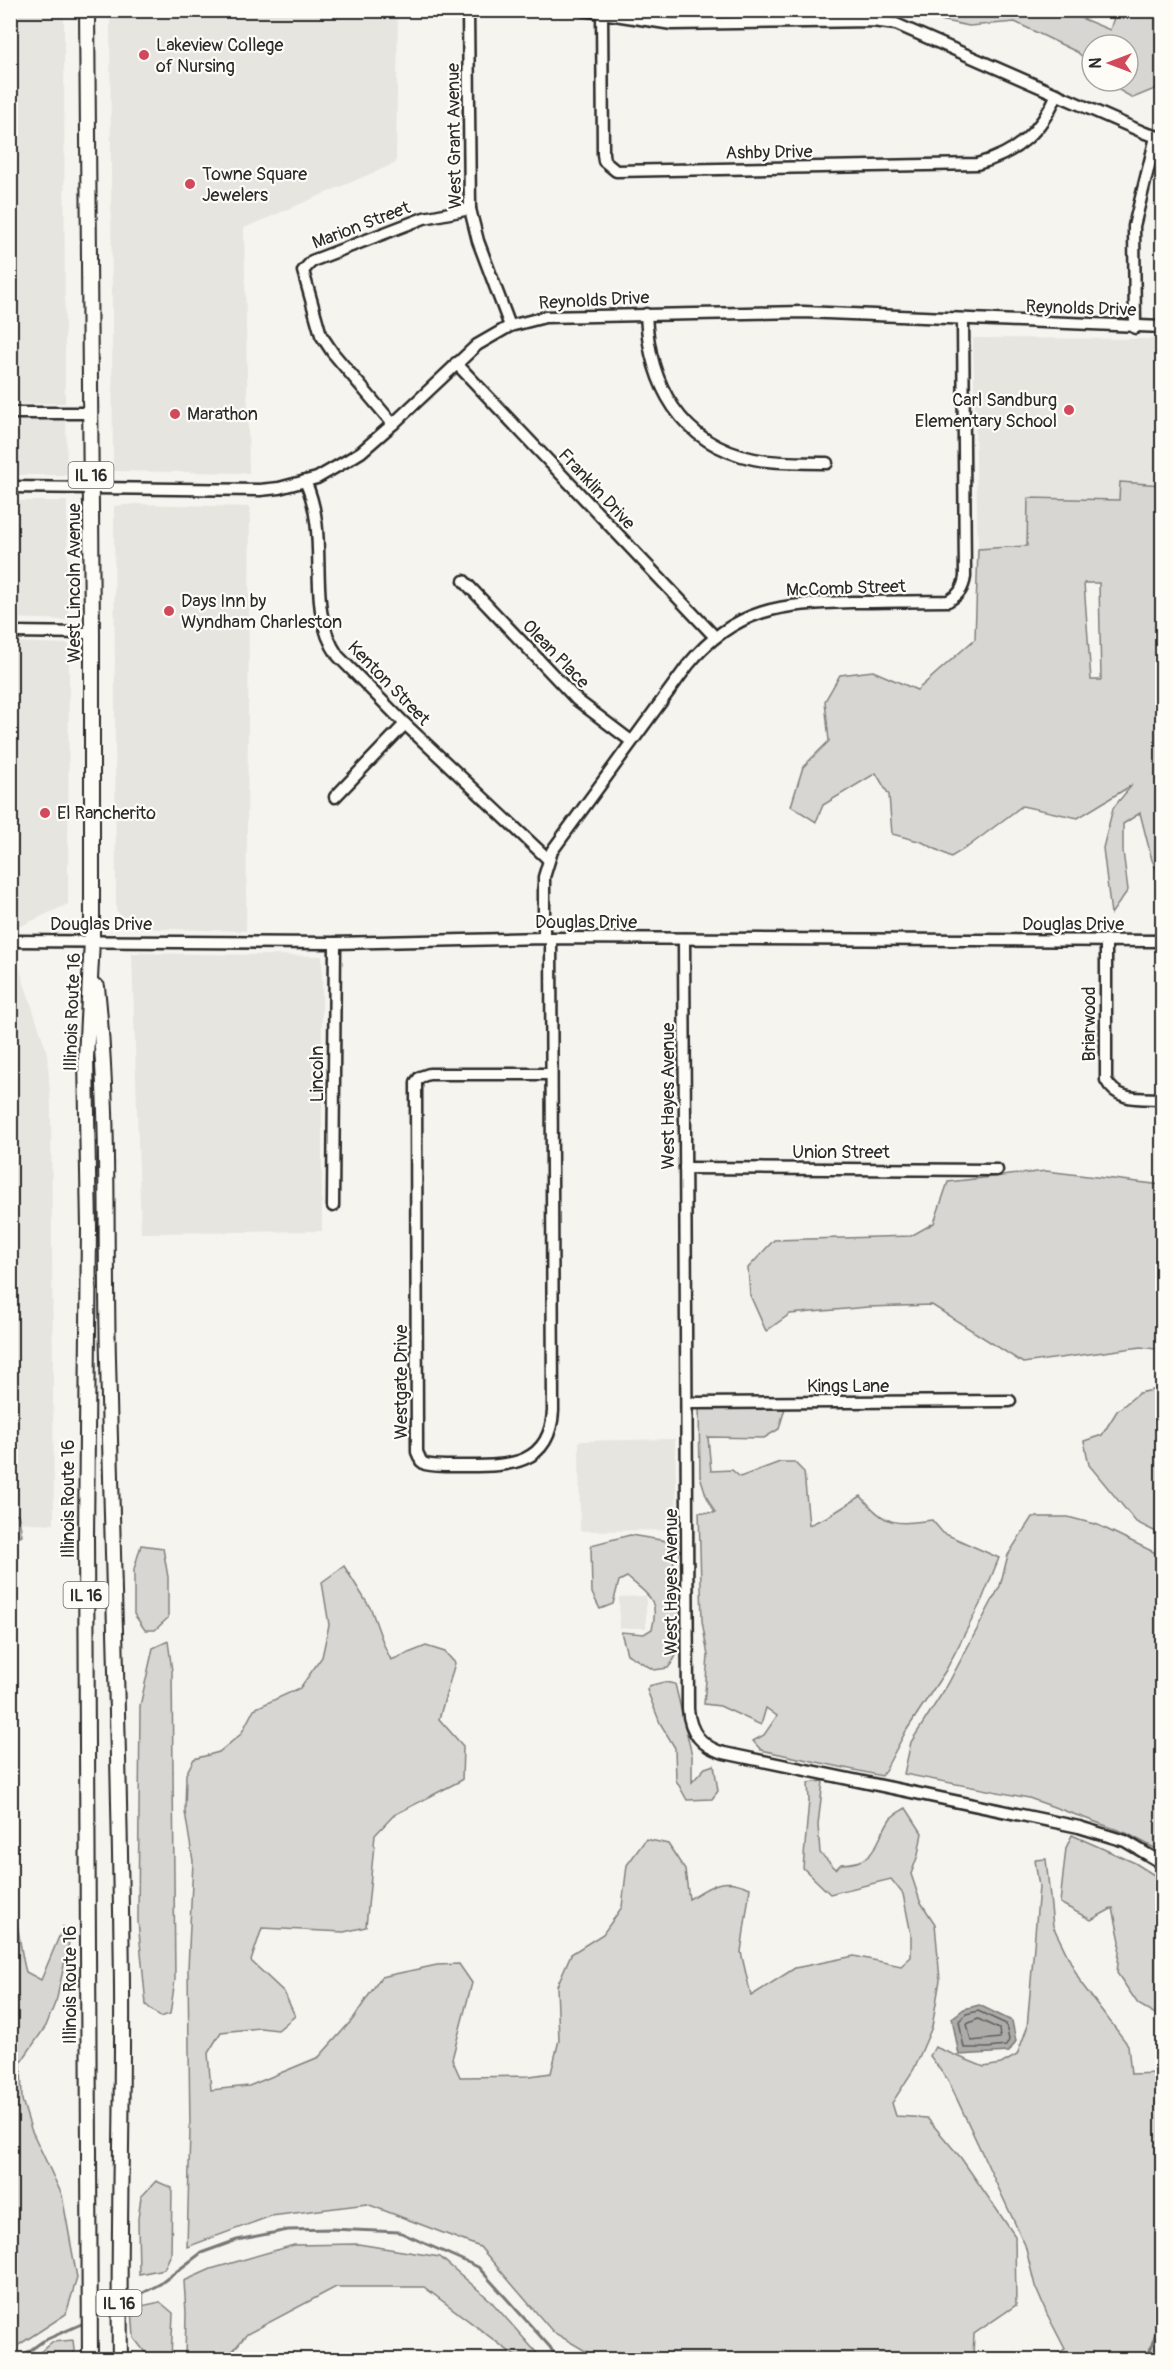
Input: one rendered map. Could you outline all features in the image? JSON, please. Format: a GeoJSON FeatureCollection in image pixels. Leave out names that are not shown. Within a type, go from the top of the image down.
{"type":"FeatureCollection","features":[{"type":"Feature","properties":{"kind":"main road","name":"West Lincoln Avenue"},"geometry":{"type":"LineString","coordinates":[[87,10],[91,413],[92,940]]}},
{"type":"Feature","properties":{"kind":"main road","name":"Illinois Route 16"},"geometry":{"type":"LineString","coordinates":[[92,940],[104,1057],[108,1359],[114,1528],[122,1990],[118,2247],[120,2360]]}},
{"type":"Feature","properties":{"kind":"main road","name":"Illinois Route 16"},"geometry":{"type":"LineString","coordinates":[[90,2360],[86,1537],[89,1228],[86,1058],[92,940]]}},
{"type":"Feature","properties":{"kind":"street","name":"West Grant Avenue"},"geometry":{"type":"LineString","coordinates":[[468,10],[470,209],[478,241],[510,326]]}},
{"type":"Feature","properties":{"kind":"street"},"geometry":{"type":"LineString","coordinates":[[583,10],[672,24],[872,21],[888,23],[910,29],[1159,138],[1134,226],[1135,328]]}},
{"type":"Feature","properties":{"kind":"street","name":"Ashby Drive"},"geometry":{"type":"LineString","coordinates":[[602,12],[603,154],[604,161],[616,171],[977,164],[1008,153],[1027,140],[1044,121],[1057,94]]}},
{"type":"Feature","properties":{"kind":"street","name":"Marion Street"},"geometry":{"type":"LineString","coordinates":[[393,424],[333,353],[321,335],[303,271],[312,261],[424,218],[470,209]]}},
{"type":"Feature","properties":{"kind":"street","name":"Reynolds Drive"},"geometry":{"type":"LineString","coordinates":[[10,487],[260,490],[305,481],[324,474],[361,452],[456,363],[484,340],[510,326],[545,317],[803,312],[1135,328],[1162,327]]}},
{"type":"Feature","properties":{"kind":"street"},"geometry":{"type":"LineString","coordinates":[[646,314],[648,347],[658,380],[676,411],[700,435],[734,453],[753,459],[828,463]]}},
{"type":"Feature","properties":{"kind":"street","name":"McComb Street"},"geometry":{"type":"LineString","coordinates":[[547,938],[544,884],[548,859],[559,839],[694,657],[715,637],[753,615],[788,605],[948,601],[958,595],[964,586],[965,577],[963,320]]}},
{"type":"Feature","properties":{"kind":"street","name":"Franklin Drive"},"geometry":{"type":"LineString","coordinates":[[456,363],[715,637]]}},
{"type":"Feature","properties":{"kind":"street"},"geometry":{"type":"LineString","coordinates":[[10,413],[91,413]]}},
{"type":"Feature","properties":{"kind":"street","name":"Kenton Street"},"geometry":{"type":"LineString","coordinates":[[305,481],[311,493],[319,531],[320,607],[325,633],[338,656],[405,724],[548,859]]}},
{"type":"Feature","properties":{"kind":"street","name":"Olean Place"},"geometry":{"type":"LineString","coordinates":[[464,582],[569,692],[631,741]]}},
{"type":"Feature","properties":{"kind":"street"},"geometry":{"type":"LineString","coordinates":[[10,632],[92,633]]}},
{"type":"Feature","properties":{"kind":"street"},"geometry":{"type":"LineString","coordinates":[[335,797],[405,724]]}},
{"type":"Feature","properties":{"kind":"street","name":"Douglas Drive"},"geometry":{"type":"LineString","coordinates":[[10,941],[334,943],[547,938],[1162,940]]}},
{"type":"Feature","properties":{"kind":"street","name":"Westgate Drive"},"geometry":{"type":"LineString","coordinates":[[547,938],[551,1074],[553,1411],[551,1427],[540,1447],[521,1461],[511,1464],[425,1464],[417,1452],[416,1082],[420,1077],[429,1074],[551,1074]]}},
{"type":"Feature","properties":{"kind":"street","name":"West Hayes Avenue"},"geometry":{"type":"LineString","coordinates":[[684,939],[688,1709],[692,1729],[705,1745],[724,1754],[1101,1832],[1125,1841],[1162,1863]]}},
{"type":"Feature","properties":{"kind":"street","name":"Briarwood"},"geometry":{"type":"LineString","coordinates":[[1106,940],[1106,1080],[1110,1087],[1122,1096],[1162,1099]]}},
{"type":"Feature","properties":{"kind":"street","name":"Lincoln"},"geometry":{"type":"LineString","coordinates":[[333,1206],[334,943]]}},
{"type":"Feature","properties":{"kind":"street","name":"Union Street"},"geometry":{"type":"LineString","coordinates":[[685,1168],[997,1170]]}},
{"type":"Feature","properties":{"kind":"street","name":"Kings Lane"},"geometry":{"type":"LineString","coordinates":[[687,1403],[1010,1401]]}},
{"type":"Feature","properties":{"kind":"shaded area"},"geometry":{"type":"Polygon","coordinates":[[[10,11],[64,11],[65,403],[11,404],[10,11]]]}},
{"type":"Feature","properties":{"kind":"shaded area"},"geometry":{"type":"Polygon","coordinates":[[[110,11],[398,11],[396,163],[244,228],[249,473],[113,471],[110,11]]]}},
{"type":"Feature","properties":{"kind":"shaded area"},"geometry":{"type":"Polygon","coordinates":[[[934,11],[1064,11],[1110,30],[1116,11],[1162,11],[1162,86],[1133,98],[1124,93],[1140,93],[1140,33],[1080,33],[1080,55],[1015,22],[969,26],[936,19],[934,11]]]}},
{"type":"Feature","properties":{"kind":"shaded area","name":"Carl Sandburg Elementary School"},"geometry":{"type":"Polygon","coordinates":[[[973,338],[1162,339],[1162,485],[1120,482],[1119,500],[1028,498],[1027,546],[978,549],[973,338]]]}},
{"type":"Feature","properties":{"kind":"shaded area"},"geometry":{"type":"Polygon","coordinates":[[[11,418],[66,419],[67,475],[11,475],[11,418]]]}},
{"type":"Feature","properties":{"kind":"shaded area"},"geometry":{"type":"Polygon","coordinates":[[[1120,482],[1162,485],[1162,882],[1152,860],[1140,813],[1123,824],[1123,851],[1128,890],[1111,914],[1103,848],[1113,808],[1132,785],[1078,818],[1022,806],[951,857],[922,842],[892,834],[889,795],[876,773],[823,805],[816,822],[791,806],[803,767],[829,741],[825,701],[840,675],[873,671],[917,690],[975,639],[978,549],[1027,546],[1028,498],[1119,500],[1120,482]],[[1084,583],[1091,680],[1101,680],[1099,583],[1084,583]]]}},
{"type":"Feature","properties":{"kind":"shaded area"},"geometry":{"type":"Polygon","coordinates":[[[11,501],[67,501],[68,620],[11,618],[11,501]]]}},
{"type":"Feature","properties":{"kind":"shaded area"},"geometry":{"type":"Polygon","coordinates":[[[137,504],[250,507],[246,931],[131,928],[116,910],[114,506],[137,504]]]}},
{"type":"Feature","properties":{"kind":"shaded area"},"geometry":{"type":"Polygon","coordinates":[[[11,642],[69,644],[68,904],[21,926],[10,926],[11,642]]]}},
{"type":"Feature","properties":{"kind":"shaded area"},"geometry":{"type":"Polygon","coordinates":[[[10,950],[13,950],[47,1052],[51,1106],[54,1524],[11,1522],[10,950]]]}},
{"type":"Feature","properties":{"kind":"shaded area"},"geometry":{"type":"Polygon","coordinates":[[[132,953],[322,956],[322,1231],[141,1233],[132,953]]]}},
{"type":"Feature","properties":{"kind":"shaded area"},"geometry":{"type":"Polygon","coordinates":[[[1046,1171],[1162,1185],[1162,1350],[1141,1347],[1023,1363],[932,1305],[868,1307],[790,1314],[766,1331],[750,1295],[748,1268],[774,1240],[911,1236],[934,1223],[948,1182],[1046,1171]]]}},
{"type":"Feature","properties":{"kind":"shaded area"},"geometry":{"type":"Polygon","coordinates":[[[1162,1388],[1162,1535],[1136,1522],[1089,1465],[1084,1441],[1102,1435],[1117,1411],[1139,1393],[1162,1388]]]}},
{"type":"Feature","properties":{"kind":"shaded area"},"geometry":{"type":"Polygon","coordinates":[[[699,1405],[785,1408],[779,1429],[764,1438],[708,1437],[711,1471],[732,1470],[740,1477],[780,1462],[794,1462],[804,1472],[809,1525],[829,1516],[861,1496],[884,1518],[899,1523],[932,1520],[943,1533],[999,1558],[981,1602],[946,1670],[906,1731],[882,1776],[761,1750],[753,1741],[764,1735],[777,1716],[766,1708],[761,1725],[720,1706],[704,1704],[708,1656],[702,1621],[699,1512],[715,1513],[700,1476],[699,1405]]]}},
{"type":"Feature","properties":{"kind":"shaded area"},"geometry":{"type":"Polygon","coordinates":[[[675,1439],[677,1530],[580,1531],[579,1441],[675,1439]]]}},
{"type":"Feature","properties":{"kind":"shaded area"},"geometry":{"type":"Polygon","coordinates":[[[11,1513],[18,1514],[22,1535],[11,1542],[11,1513]]]}},
{"type":"Feature","properties":{"kind":"shaded area"},"geometry":{"type":"Polygon","coordinates":[[[1032,1517],[1068,1517],[1098,1525],[1162,1556],[1162,1852],[1126,1833],[1029,1798],[904,1774],[911,1742],[948,1684],[1000,1586],[1008,1555],[1032,1517]]]}},
{"type":"Feature","properties":{"kind":"shaded area"},"geometry":{"type":"Polygon","coordinates":[[[630,1535],[667,1541],[672,1555],[683,1606],[683,1623],[676,1655],[668,1668],[654,1670],[627,1654],[621,1632],[644,1634],[652,1629],[653,1604],[646,1593],[627,1577],[619,1581],[613,1604],[600,1609],[592,1593],[591,1545],[630,1535]]]}},
{"type":"Feature","properties":{"kind":"shaded area"},"geometry":{"type":"Polygon","coordinates":[[[141,1545],[163,1548],[168,1577],[168,1618],[155,1630],[145,1630],[134,1614],[134,1569],[141,1545]]]}},
{"type":"Feature","properties":{"kind":"shaded area"},"geometry":{"type":"Polygon","coordinates":[[[344,1566],[371,1609],[391,1660],[426,1646],[445,1652],[455,1663],[439,1719],[463,1746],[462,1780],[394,1815],[375,1835],[366,1927],[344,1932],[262,1928],[251,1961],[284,1992],[295,2016],[278,2030],[260,2028],[221,2032],[208,2053],[211,2090],[249,2086],[319,2057],[353,2019],[381,1977],[437,1965],[459,1964],[472,1983],[452,2059],[460,2077],[530,2076],[551,2073],[559,2040],[557,1986],[571,1954],[603,1934],[622,1907],[627,1865],[646,1839],[668,1844],[685,1870],[689,1899],[718,1884],[741,1884],[750,1888],[741,1952],[751,1996],[795,1968],[854,1956],[901,1966],[911,1957],[911,1934],[903,1894],[891,1879],[830,1894],[803,1868],[809,1800],[808,1783],[823,1781],[818,1825],[820,1853],[836,1869],[841,1864],[853,1863],[869,1856],[890,1819],[906,1808],[922,1833],[918,1855],[911,1874],[920,1901],[935,1924],[940,1980],[932,2027],[914,2069],[892,2103],[896,2116],[927,2118],[961,2158],[1015,2236],[1016,2305],[974,2334],[973,2356],[942,2360],[599,2359],[553,2332],[480,2247],[367,2204],[271,2216],[187,2247],[190,2129],[188,1969],[193,1861],[185,1812],[186,1774],[194,1759],[219,1752],[241,1734],[254,1709],[300,1688],[322,1657],[329,1625],[322,1582],[344,1566]]]}},
{"type":"Feature","properties":{"kind":"shaded area"},"geometry":{"type":"Polygon","coordinates":[[[646,1596],[646,1628],[620,1628],[619,1597],[646,1596]]]}},
{"type":"Feature","properties":{"kind":"shaded area"},"geometry":{"type":"Polygon","coordinates":[[[168,1641],[172,1671],[175,1980],[170,2014],[160,2017],[146,2005],[138,1921],[140,1706],[153,1648],[168,1641]]]}},
{"type":"Feature","properties":{"kind":"shaded area"},"geometry":{"type":"Polygon","coordinates":[[[664,1682],[675,1684],[692,1755],[692,1782],[705,1768],[714,1765],[718,1791],[712,1799],[687,1800],[676,1780],[675,1748],[660,1723],[647,1690],[649,1686],[664,1682]]]}},
{"type":"Feature","properties":{"kind":"shaded area"},"geometry":{"type":"Polygon","coordinates":[[[1072,1835],[1135,1863],[1162,1880],[1162,2018],[1138,2004],[1117,1973],[1120,1941],[1113,1908],[1091,1920],[1060,1903],[1066,1848],[1072,1835]]]}},
{"type":"Feature","properties":{"kind":"shaded area"},"geometry":{"type":"Polygon","coordinates":[[[1046,1859],[1053,1926],[1081,1983],[1128,2045],[1131,2074],[1159,2073],[1162,2067],[1162,2359],[1049,2359],[1065,2349],[1035,2286],[1025,2245],[948,2080],[930,2056],[935,2047],[984,2067],[1001,2064],[1017,2055],[1027,2028],[1039,1887],[1035,1860],[1046,1859]]]}},
{"type":"Feature","properties":{"kind":"shaded area"},"geometry":{"type":"Polygon","coordinates":[[[11,1902],[26,1972],[41,1980],[63,1927],[69,1942],[57,1998],[46,2026],[21,2062],[22,2100],[31,2129],[62,2195],[77,2278],[66,2314],[11,2350],[11,1902]]]}},
{"type":"Feature","properties":{"kind":"shaded area"},"geometry":{"type":"Polygon","coordinates":[[[156,2181],[172,2188],[171,2254],[164,2269],[139,2274],[138,2219],[141,2197],[156,2181]]]}},
{"type":"Feature","properties":{"kind":"shaded area"},"geometry":{"type":"Polygon","coordinates":[[[358,2244],[440,2257],[490,2300],[542,2359],[519,2359],[424,2287],[336,2287],[247,2334],[226,2359],[185,2359],[184,2281],[211,2269],[294,2245],[358,2244]]]}},
{"type":"Feature","properties":{"kind":"shaded area"},"geometry":{"type":"Polygon","coordinates":[[[160,2302],[173,2313],[171,2359],[150,2359],[134,2338],[132,2308],[160,2302]]]}},
{"type":"Feature","properties":{"kind":"shaded area"},"geometry":{"type":"Polygon","coordinates":[[[73,2340],[75,2359],[32,2359],[52,2342],[73,2340]]]}},
{"type":"Feature","properties":{"kind":"water"},"geometry":{"type":"Polygon","coordinates":[[[979,2005],[1012,2021],[1016,2041],[1009,2052],[959,2055],[952,2018],[964,2009],[979,2005]]]}},
{"type":"Feature","properties":{"kind":"waterway"},"geometry":{"type":"LineString","coordinates":[[124,2303],[160,2284],[201,2253],[237,2240],[288,2230],[399,2232],[478,2267],[550,2347],[558,2360]]}},
{"type":"Feature","properties":{"kind":"waterway"},"geometry":{"type":"LineString","coordinates":[[95,2318],[116,2307]]}},
{"type":"Feature","properties":{"kind":"waterway"},"geometry":{"type":"LineString","coordinates":[[1147,2360],[1162,2314]]}},
{"type":"Feature","properties":{"kind":"waterway"},"geometry":{"type":"LineString","coordinates":[[17,2360],[43,2341],[86,2322]]}},
{"type":"Feature","properties":{"kind":"place","name":"Lakeview College of Nursing"},"geometry":{"type":"Point","coordinates":[144,55]}},
{"type":"Feature","properties":{"kind":"place","name":"Towne Square Jewelers"},"geometry":{"type":"Point","coordinates":[190,184]}},
{"type":"Feature","properties":{"kind":"place","name":"Carl Sandburg Elementary School"},"geometry":{"type":"Point","coordinates":[1069,410]}},
{"type":"Feature","properties":{"kind":"place","name":"Marathon"},"geometry":{"type":"Point","coordinates":[175,414]}},
{"type":"Feature","properties":{"kind":"place","name":"Days Inn by Wyndham Charleston"},"geometry":{"type":"Point","coordinates":[169,611]}},
{"type":"Feature","properties":{"kind":"place","name":"El Rancherito"},"geometry":{"type":"Point","coordinates":[45,813]}}]}
